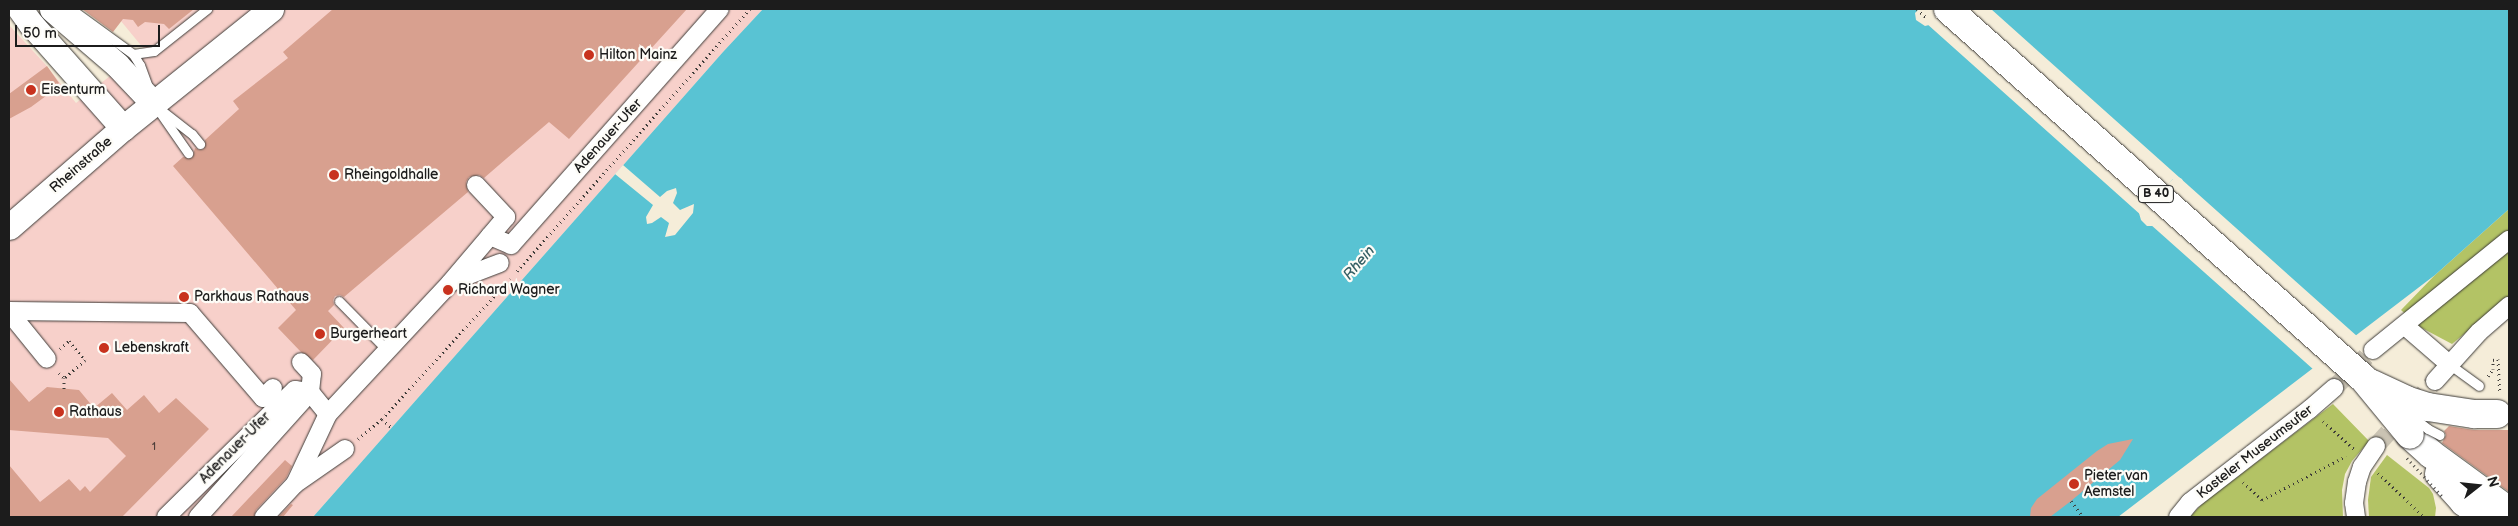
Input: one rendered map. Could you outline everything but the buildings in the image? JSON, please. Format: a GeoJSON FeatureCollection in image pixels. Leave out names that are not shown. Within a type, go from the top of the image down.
{"type":"FeatureCollection","features":[{"type":"Feature","properties":{"kind":"main road"},"geometry":{"type":"LineString","coordinates":[[20,9],[31,24],[124,128]]}},
{"type":"Feature","properties":{"kind":"main road"},"geometry":{"type":"LineString","coordinates":[[52,9],[117,64],[153,103]]}},
{"type":"Feature","properties":{"kind":"main road","name":"Rheinstraße"},"geometry":{"type":"LineString","coordinates":[[9,227],[153,103],[271,9]]}},
{"type":"Feature","properties":{"kind":"main road","name":"B 40"},"geometry":{"type":"LineString","coordinates":[[1948,9],[2364,379],[2410,435],[2475,503]]}},
{"type":"Feature","properties":{"kind":"main road","name":"B 40"},"geometry":{"type":"LineString","coordinates":[[2364,379],[2391,394],[2428,406],[2474,414],[2502,408]]}},
{"type":"Feature","properties":{"kind":"street","name":"Adenauer-Ufer"},"geometry":{"type":"LineString","coordinates":[[490,236],[510,245],[719,9]]}},
{"type":"Feature","properties":{"kind":"street"},"geometry":{"type":"LineString","coordinates":[[295,484],[328,414],[450,283],[506,217],[476,185]]}},
{"type":"Feature","properties":{"kind":"street"},"geometry":{"type":"LineString","coordinates":[[2373,350],[2509,240]]}},
{"type":"Feature","properties":{"kind":"street"},"geometry":{"type":"LineString","coordinates":[[450,283],[500,264]]}},
{"type":"Feature","properties":{"kind":"street"},"geometry":{"type":"LineString","coordinates":[[2435,380],[2479,332],[2509,306]]}},
{"type":"Feature","properties":{"kind":"street"},"geometry":{"type":"LineString","coordinates":[[9,312],[47,359]]}},
{"type":"Feature","properties":{"kind":"street"},"geometry":{"type":"LineString","coordinates":[[9,312],[190,314],[263,398],[273,388]]}},
{"type":"Feature","properties":{"kind":"street"},"geometry":{"type":"LineString","coordinates":[[2405,326],[2449,364]]}},
{"type":"Feature","properties":{"kind":"street"},"geometry":{"type":"LineString","coordinates":[[300,362],[312,374],[310,392],[328,414]]}},
{"type":"Feature","properties":{"kind":"street","name":"Kasteler Museumsufer"},"geometry":{"type":"LineString","coordinates":[[2178,517],[2190,502],[2310,409],[2334,388]]}},
{"type":"Feature","properties":{"kind":"street","name":"Adenauer-Ufer"},"geometry":{"type":"LineString","coordinates":[[166,517],[286,396],[295,390],[310,392]]}},
{"type":"Feature","properties":{"kind":"street","name":"Adenauer-Ufer"},"geometry":{"type":"LineString","coordinates":[[198,517],[310,392]]}},
{"type":"Feature","properties":{"kind":"street"},"geometry":{"type":"LineString","coordinates":[[2356,517],[2354,503],[2357,482],[2362,467],[2376,446]]}},
{"type":"Feature","properties":{"kind":"street"},"geometry":{"type":"LineString","coordinates":[[264,517],[295,484],[345,449]]}},
{"type":"Feature","properties":{"kind":"lane"},"geometry":{"type":"LineString","coordinates":[[71,9],[133,54],[140,65],[153,103],[188,153]]}},
{"type":"Feature","properties":{"kind":"lane"},"geometry":{"type":"LineString","coordinates":[[133,54],[154,51],[207,9]]}},
{"type":"Feature","properties":{"kind":"lane"},"geometry":{"type":"LineString","coordinates":[[153,103],[185,128],[200,144]]}},
{"type":"Feature","properties":{"kind":"lane"},"geometry":{"type":"LineString","coordinates":[[339,302],[387,350]]}},
{"type":"Feature","properties":{"kind":"lane"},"geometry":{"type":"LineString","coordinates":[[2449,364],[2479,386]]}},
{"type":"Feature","properties":{"kind":"lane"},"geometry":{"type":"LineString","coordinates":[[2364,379],[2440,435]]}},
{"type":"Feature","properties":{"kind":"path"},"geometry":{"type":"LineString","coordinates":[[345,449],[382,419],[750,9]]}},
{"type":"Feature","properties":{"kind":"path"},"geometry":{"type":"LineString","coordinates":[[47,359],[69,341],[85,360],[64,378],[64,389]]}},
{"type":"Feature","properties":{"kind":"path"},"geometry":{"type":"LineString","coordinates":[[2493,369],[2492,360],[2498,359],[2502,408]]}},
{"type":"Feature","properties":{"kind":"path"},"geometry":{"type":"LineString","coordinates":[[2232,470],[2262,500],[2356,451],[2310,409]]}},
{"type":"Feature","properties":{"kind":"path"},"geometry":{"type":"LineString","coordinates":[[382,419],[392,428]]}},
{"type":"Feature","properties":{"kind":"path"},"geometry":{"type":"LineString","coordinates":[[2379,474],[2424,517]]}},
{"type":"Feature","properties":{"kind":"path"},"geometry":{"type":"LineString","coordinates":[[2072,501],[2083,517]]}},
{"type":"Feature","properties":{"kind":"shaded area"},"geometry":{"type":"Polygon","coordinates":[[[111,9],[763,9],[313,517],[9,517],[9,25],[45,64],[76,103],[144,49],[111,9]]]}},
{"type":"Feature","properties":{"kind":"green space"},"geometry":{"type":"Polygon","coordinates":[[[2509,209],[2509,297],[2452,344],[2420,327],[2401,310],[2435,275],[2509,209]]]}},
{"type":"Feature","properties":{"kind":"green space"},"geometry":{"type":"Polygon","coordinates":[[[2333,404],[2369,441],[2352,461],[2345,474],[2342,490],[2343,517],[2190,517],[2203,503],[2333,404]]]}},
{"type":"Feature","properties":{"kind":"green space"},"geometry":{"type":"Polygon","coordinates":[[[2387,455],[2429,488],[2433,494],[2436,508],[2435,517],[2369,517],[2368,500],[2371,477],[2387,455]]]}},
{"type":"Feature","properties":{"kind":"water","name":"Rhein"},"geometry":{"type":"Polygon","coordinates":[[[763,9],[1919,9],[1915,13],[1916,20],[1925,26],[1929,25],[1944,9],[2509,9],[2509,209],[2435,275],[2118,517],[313,517],[763,9]],[[2176,176],[2139,213],[2141,220],[2147,226],[2153,226],[2186,189],[2182,179],[2176,176]]]}},
{"type":"Feature","properties":{"kind":"pier"},"geometry":{"type":"Polygon","coordinates":[[[1941,9],[1991,9],[2358,337],[2314,370],[2150,224],[2184,188],[2181,181],[2173,179],[2142,216],[1926,23],[1941,9]]]}},
{"type":"Feature","properties":{"kind":"pier"},"geometry":{"type":"Polygon","coordinates":[[[623,165],[660,197],[667,191],[676,188],[677,193],[673,203],[680,210],[694,204],[693,213],[675,235],[665,237],[669,223],[661,217],[647,224],[646,217],[653,205],[615,174],[623,165]]]}},
{"type":"Feature","properties":{"kind":"tunnel"},"geometry":{"type":"LineString","coordinates":[[2334,388],[2373,350]]}},
{"type":"Feature","properties":{"kind":"tunnel"},"geometry":{"type":"LineString","coordinates":[[2376,446],[2435,381]]}},
{"type":"Feature","properties":{"kind":"place","name":"Hilton Mainz"},"geometry":{"type":"Point","coordinates":[589,55]}},
{"type":"Feature","properties":{"kind":"place","name":"Eisenturm"},"geometry":{"type":"Point","coordinates":[31,90]}},
{"type":"Feature","properties":{"kind":"place","name":"Rheingoldhalle"},"geometry":{"type":"Point","coordinates":[334,175]}},
{"type":"Feature","properties":{"kind":"place","name":"Richard Wagner"},"geometry":{"type":"Point","coordinates":[448,290]}},
{"type":"Feature","properties":{"kind":"place","name":"Parkhaus Rathaus"},"geometry":{"type":"Point","coordinates":[184,297]}},
{"type":"Feature","properties":{"kind":"place","name":"Burgerheart"},"geometry":{"type":"Point","coordinates":[320,334]}},
{"type":"Feature","properties":{"kind":"place","name":"Lebenskraft"},"geometry":{"type":"Point","coordinates":[104,348]}},
{"type":"Feature","properties":{"kind":"place","name":"Rathaus"},"geometry":{"type":"Point","coordinates":[59,412]}},
{"type":"Feature","properties":{"kind":"place","name":"Pieter van Aemstel"},"geometry":{"type":"Point","coordinates":[2074,484]}}]}
